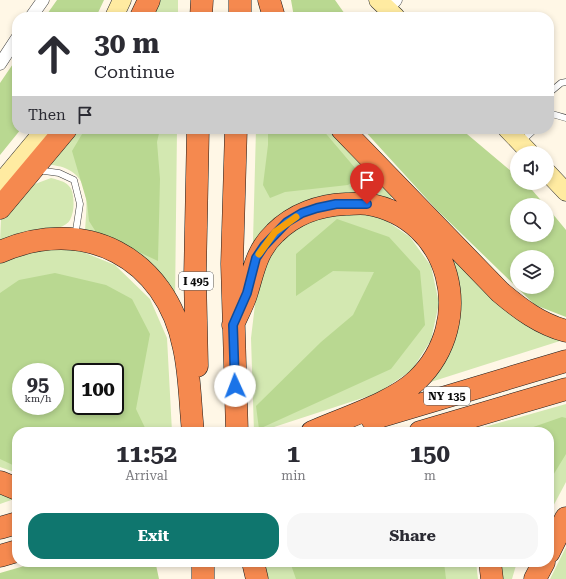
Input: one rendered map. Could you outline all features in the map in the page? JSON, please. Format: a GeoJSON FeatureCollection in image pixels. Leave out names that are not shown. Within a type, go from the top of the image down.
{"type":"FeatureCollection","features":[{"type":"Feature","properties":{"kind":"highway"},"geometry":{"type":"LineString","coordinates":[[143,12],[149,0]]}},
{"type":"Feature","properties":{"kind":"highway"},"geometry":{"type":"LineString","coordinates":[[201,12],[202,0]]}},
{"type":"Feature","properties":{"kind":"highway"},"geometry":{"type":"LineString","coordinates":[[240,0],[240,12]]}},
{"type":"Feature","properties":{"kind":"highway"},"geometry":{"type":"LineString","coordinates":[[269,0],[273,12]]}},
{"type":"Feature","properties":{"kind":"highway"},"geometry":{"type":"LineString","coordinates":[[0,208],[62,134]]}},
{"type":"Feature","properties":{"kind":"highway","name":"I 495"},"geometry":{"type":"LineString","coordinates":[[198,134],[195,276],[198,427]]}},
{"type":"Feature","properties":{"kind":"highway"},"geometry":{"type":"LineString","coordinates":[[236,134],[233,325],[237,427]]}},
{"type":"Feature","properties":{"kind":"highway"},"geometry":{"type":"LineString","coordinates":[[347,134],[500,292],[525,312],[552,327],[566,331]]}},
{"type":"Feature","properties":{"kind":"highway"},"geometry":{"type":"LineString","coordinates":[[233,325],[247,293],[256,258],[264,246],[287,222],[317,208],[336,204],[367,204],[396,213],[422,231],[441,256],[451,287],[450,319],[439,352],[417,380],[393,397],[324,427]]}},
{"type":"Feature","properties":{"kind":"highway"},"geometry":{"type":"LineString","coordinates":[[0,252],[20,243],[53,238],[75,239],[106,246],[133,260],[156,284],[173,313],[184,347],[192,427]]}},
{"type":"Feature","properties":{"kind":"highway","name":"NY 135"},"geometry":{"type":"LineString","coordinates":[[345,427],[566,361]]}},
{"type":"Feature","properties":{"kind":"highway","name":"NY 135"},"geometry":{"type":"LineString","coordinates":[[437,427],[566,389]]}},
{"type":"Feature","properties":{"kind":"highway"},"geometry":{"type":"LineString","coordinates":[[0,482],[12,487]]}},
{"type":"Feature","properties":{"kind":"highway"},"geometry":{"type":"LineString","coordinates":[[554,542],[566,518]]}},
{"type":"Feature","properties":{"kind":"highway"},"geometry":{"type":"LineString","coordinates":[[0,528],[12,524]]}},
{"type":"Feature","properties":{"kind":"highway"},"geometry":{"type":"LineString","coordinates":[[0,556],[12,552]]}},
{"type":"Feature","properties":{"kind":"highway"},"geometry":{"type":"LineString","coordinates":[[203,567],[204,579]]}},
{"type":"Feature","properties":{"kind":"highway"},"geometry":{"type":"LineString","coordinates":[[243,567],[244,579]]}},
{"type":"Feature","properties":{"kind":"highway"},"geometry":{"type":"LineString","coordinates":[[254,567],[257,579]]}},
{"type":"Feature","properties":{"kind":"highway"},"geometry":{"type":"LineString","coordinates":[[491,567],[492,579]]}},
{"type":"Feature","properties":{"kind":"highway"},"geometry":{"type":"LineString","coordinates":[[535,579],[541,567]]}},
{"type":"Feature","properties":{"kind":"main road"},"geometry":{"type":"LineString","coordinates":[[116,12],[122,0]]}},
{"type":"Feature","properties":{"kind":"main road"},"geometry":{"type":"LineString","coordinates":[[0,183],[41,134]]}},
{"type":"Feature","properties":{"kind":"main road"},"geometry":{"type":"LineString","coordinates":[[512,134],[523,146]]}},
{"type":"Feature","properties":{"kind":"main road"},"geometry":{"type":"LineString","coordinates":[[554,179],[566,192]]}},
{"type":"Feature","properties":{"kind":"street"},"geometry":{"type":"LineString","coordinates":[[35,12],[43,0]]}},
{"type":"Feature","properties":{"kind":"street"},"geometry":{"type":"LineString","coordinates":[[0,64],[12,46]]}},
{"type":"Feature","properties":{"kind":"lane"},"geometry":{"type":"LineString","coordinates":[[554,89],[561,83],[566,82]]}},
{"type":"Feature","properties":{"kind":"lane"},"geometry":{"type":"LineString","coordinates":[[554,114],[566,118]]}},
{"type":"Feature","properties":{"kind":"lane"},"geometry":{"type":"LineString","coordinates":[[526,146],[532,134]]}},
{"type":"Feature","properties":{"kind":"lane"},"geometry":{"type":"LineString","coordinates":[[33,169],[58,173],[74,180],[80,204],[75,239]]}},
{"type":"Feature","properties":{"kind":"green space"},"geometry":{"type":"Polygon","coordinates":[[[57,0],[104,0],[98,12],[49,12],[57,0]]]}},
{"type":"Feature","properties":{"kind":"green space"},"geometry":{"type":"Polygon","coordinates":[[[156,0],[178,0],[178,12],[150,12],[156,0]]]}},
{"type":"Feature","properties":{"kind":"green space"},"geometry":{"type":"Polygon","coordinates":[[[291,0],[335,0],[343,12],[293,12],[291,0]]]}},
{"type":"Feature","properties":{"kind":"green space"},"geometry":{"type":"Polygon","coordinates":[[[12,65],[12,134],[17,134],[0,155],[0,83],[12,65]]]}},
{"type":"Feature","properties":{"kind":"green space"},"geometry":{"type":"Polygon","coordinates":[[[70,134],[177,134],[175,303],[85,232],[86,197],[81,182],[76,175],[67,169],[45,164],[70,134]]]}},
{"type":"Feature","properties":{"kind":"green space"},"geometry":{"type":"Polygon","coordinates":[[[82,134],[159,134],[157,142],[160,179],[158,261],[96,232],[89,221],[87,202],[72,151],[82,134]]]}},
{"type":"Feature","properties":{"kind":"green space"},"geometry":{"type":"Polygon","coordinates":[[[256,134],[339,134],[395,193],[386,204],[356,196],[254,245],[256,134]]]}},
{"type":"Feature","properties":{"kind":"green space"},"geometry":{"type":"Polygon","coordinates":[[[268,134],[326,134],[361,175],[348,185],[285,192],[270,198],[263,185],[268,134]]]}},
{"type":"Feature","properties":{"kind":"green space"},"geometry":{"type":"Polygon","coordinates":[[[368,134],[467,134],[510,170],[510,190],[532,190],[539,198],[510,198],[510,242],[554,242],[554,215],[566,230],[566,317],[535,305],[524,294],[554,294],[554,250],[510,250],[510,281],[436,209],[368,134]]]}},
{"type":"Feature","properties":{"kind":"green space"},"geometry":{"type":"Polygon","coordinates":[[[51,178],[66,183],[71,188],[74,205],[70,220],[66,224],[49,231],[0,242],[1,218],[35,184],[51,178]]]}},
{"type":"Feature","properties":{"kind":"green space"},"geometry":{"type":"Polygon","coordinates":[[[345,210],[381,217],[410,237],[431,266],[439,303],[431,340],[412,370],[378,393],[274,427],[254,427],[251,338],[257,288],[276,244],[306,219],[345,210]]]}},
{"type":"Feature","properties":{"kind":"green space"},"geometry":{"type":"Polygon","coordinates":[[[337,219],[389,237],[420,271],[425,325],[391,369],[263,427],[259,427],[256,406],[321,342],[353,315],[374,272],[333,271],[296,296],[296,254],[337,219]]]}},
{"type":"Feature","properties":{"kind":"green space"},"geometry":{"type":"Polygon","coordinates":[[[33,249],[78,250],[115,265],[150,299],[167,338],[172,427],[12,427],[12,471],[0,467],[0,261],[33,249]]]}},
{"type":"Feature","properties":{"kind":"green space"},"geometry":{"type":"Polygon","coordinates":[[[456,258],[560,337],[560,341],[415,387],[443,352],[449,268],[456,258]]]}},
{"type":"Feature","properties":{"kind":"green space"},"geometry":{"type":"Polygon","coordinates":[[[55,273],[106,285],[132,299],[150,334],[136,409],[145,427],[12,427],[12,465],[0,459],[0,293],[19,280],[55,273]]]}},
{"type":"Feature","properties":{"kind":"green space"},"geometry":{"type":"Polygon","coordinates":[[[566,404],[566,482],[554,505],[554,427],[485,427],[566,404]]]}},
{"type":"Feature","properties":{"kind":"green space"},"geometry":{"type":"Polygon","coordinates":[[[562,417],[566,418],[566,454],[554,474],[554,427],[533,427],[562,417]]]}},
{"type":"Feature","properties":{"kind":"green space"},"geometry":{"type":"Polygon","coordinates":[[[0,487],[12,495],[12,500],[0,504],[0,487]]]}},
{"type":"Feature","properties":{"kind":"green space"},"geometry":{"type":"Polygon","coordinates":[[[566,547],[566,579],[550,579],[566,547]]]}},
{"type":"Feature","properties":{"kind":"green space"},"geometry":{"type":"Polygon","coordinates":[[[21,567],[156,567],[159,579],[0,579],[0,573],[21,567]]]}},
{"type":"Feature","properties":{"kind":"green space"},"geometry":{"type":"Polygon","coordinates":[[[259,567],[477,567],[478,579],[262,579],[259,567]]]}},
{"type":"Feature","properties":{"kind":"green space"},"geometry":{"type":"Polygon","coordinates":[[[292,567],[445,567],[446,579],[296,579],[292,567]]]}},
{"type":"Feature","properties":{"kind":"green space"},"geometry":{"type":"Polygon","coordinates":[[[496,567],[516,567],[512,579],[495,579],[496,567]]]}},
{"type":"Feature","properties":{"kind":"slow traffic"},"geometry":{"type":"LineString","coordinates":[[259,254],[275,232],[296,217]]}},
{"type":"Feature","properties":{"kind":"route"},"geometry":{"type":"LineString","coordinates":[[235,386],[233,325],[247,293],[256,258],[264,246],[275,232],[287,222],[302,213],[336,204],[367,204]]}}]}
